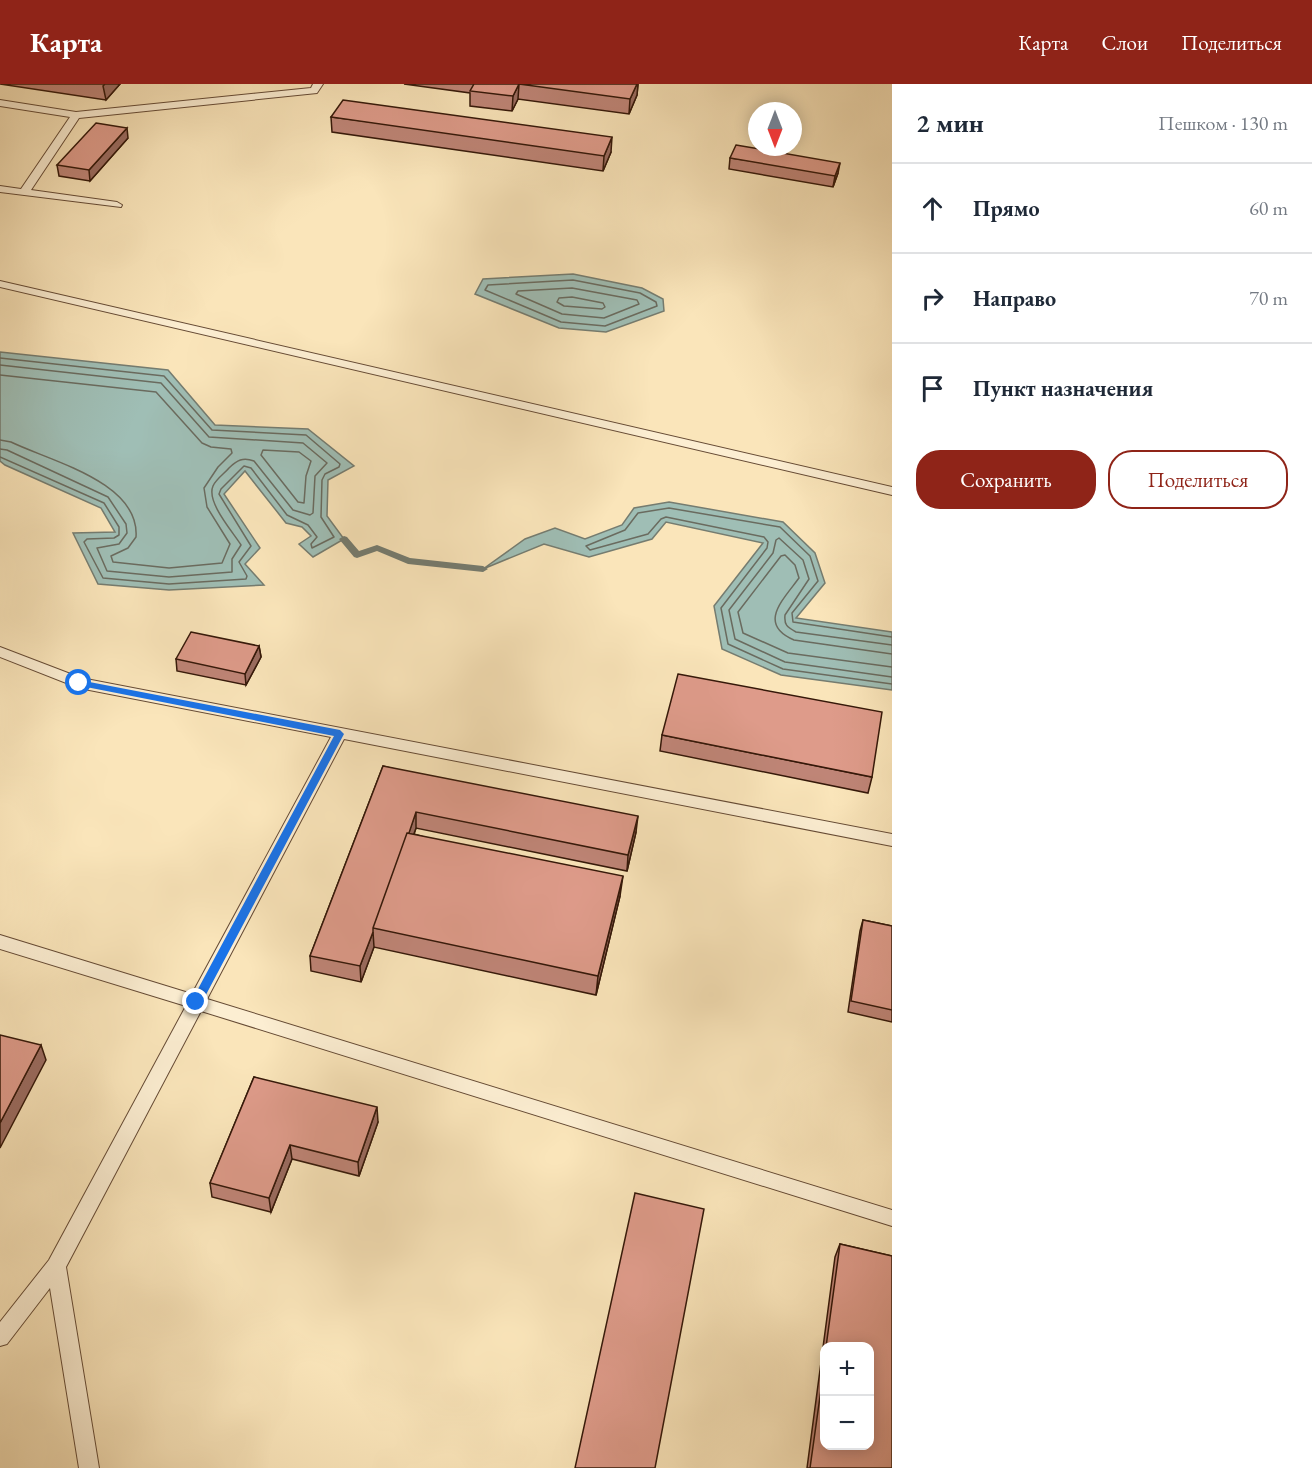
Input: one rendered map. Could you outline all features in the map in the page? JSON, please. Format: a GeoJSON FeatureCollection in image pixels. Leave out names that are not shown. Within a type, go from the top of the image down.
{"type":"FeatureCollection","features":[{"type":"Feature","properties":{"kind":"lane"},"geometry":{"type":"LineString","coordinates":[[0,103],[76,115],[314,92],[318,84]]}},
{"type":"Feature","properties":{"kind":"lane"},"geometry":{"type":"LineString","coordinates":[[24,192],[76,115]]}},
{"type":"Feature","properties":{"kind":"lane"},"geometry":{"type":"LineString","coordinates":[[0,189],[117,205]]}},
{"type":"Feature","properties":{"kind":"lane"},"geometry":{"type":"LineString","coordinates":[[0,285],[892,491]]}},
{"type":"Feature","properties":{"kind":"lane"},"geometry":{"type":"LineString","coordinates":[[0,652],[79,683],[892,840]]}},
{"type":"Feature","properties":{"kind":"lane"},"geometry":{"type":"LineString","coordinates":[[0,1337],[56,1266],[340,734]]}},
{"type":"Feature","properties":{"kind":"lane"},"geometry":{"type":"LineString","coordinates":[[0,942],[892,1218]]}},
{"type":"Feature","properties":{"kind":"lane"},"geometry":{"type":"LineString","coordinates":[[56,1266],[89,1468]]}},
{"type":"Feature","properties":{"kind":"water"},"geometry":{"type":"Polygon","coordinates":[[[573,274],[642,288],[663,299],[664,311],[606,332],[559,328],[475,294],[483,279],[573,274]]]}},
{"type":"Feature","properties":{"kind":"water"},"geometry":{"type":"Polygon","coordinates":[[[0,352],[168,370],[215,425],[308,429],[354,466],[328,480],[327,516],[344,539],[313,557],[299,544],[311,536],[302,527],[286,523],[245,471],[224,494],[260,548],[245,564],[264,585],[169,590],[98,584],[73,533],[115,532],[101,508],[0,461],[0,352]]]}},
{"type":"Feature","properties":{"kind":"water"},"geometry":{"type":"Polygon","coordinates":[[[669,502],[783,522],[815,553],[825,583],[796,618],[892,632],[892,690],[781,675],[722,649],[714,606],[763,543],[666,522],[652,539],[589,557],[544,544],[483,569],[525,539],[555,528],[585,539],[622,525],[634,508],[669,502]]]}},
{"type":"Feature","properties":{"kind":"building"},"geometry":{"type":"Polygon","coordinates":[[[474,84],[519,84],[513,96],[470,91],[474,84]]]}},
{"type":"Feature","properties":{"kind":"building"},"geometry":{"type":"Polygon","coordinates":[[[519,84],[637,84],[630,99],[519,84]]]}},
{"type":"Feature","properties":{"kind":"building"},"geometry":{"type":"Polygon","coordinates":[[[343,100],[612,137],[604,156],[331,117],[343,100]]]}},
{"type":"Feature","properties":{"kind":"building"},"geometry":{"type":"Polygon","coordinates":[[[96,123],[127,128],[89,170],[57,165],[96,123]]]}},
{"type":"Feature","properties":{"kind":"building"},"geometry":{"type":"Polygon","coordinates":[[[736,145],[748,147],[748,156],[800,156],[840,163],[835,176],[730,158],[736,145]]]}},
{"type":"Feature","properties":{"kind":"building"},"geometry":{"type":"Polygon","coordinates":[[[191,632],[259,646],[245,674],[176,659],[191,632]]]}},
{"type":"Feature","properties":{"kind":"building"},"geometry":{"type":"Polygon","coordinates":[[[678,674],[882,712],[872,777],[662,735],[678,674]]]}},
{"type":"Feature","properties":{"kind":"building"},"geometry":{"type":"Polygon","coordinates":[[[383,766],[638,816],[628,855],[416,812],[360,966],[310,956],[383,766]]]}},
{"type":"Feature","properties":{"kind":"building"},"geometry":{"type":"Polygon","coordinates":[[[407,833],[623,876],[598,976],[373,928],[407,833]]]}},
{"type":"Feature","properties":{"kind":"building"},"geometry":{"type":"Polygon","coordinates":[[[863,920],[892,926],[892,1010],[851,1001],[863,920]]]}},
{"type":"Feature","properties":{"kind":"building"},"geometry":{"type":"Polygon","coordinates":[[[0,1035],[41,1045],[0,1123],[0,1035]]]}},
{"type":"Feature","properties":{"kind":"building"},"geometry":{"type":"Polygon","coordinates":[[[254,1077],[377,1107],[358,1162],[290,1145],[269,1198],[210,1183],[254,1077]]]}},
{"type":"Feature","properties":{"kind":"building"},"geometry":{"type":"Polygon","coordinates":[[[635,1193],[704,1209],[655,1468],[575,1468],[635,1193]]]}},
{"type":"Feature","properties":{"kind":"building"},"geometry":{"type":"Polygon","coordinates":[[[840,1244],[892,1256],[892,1468],[810,1468],[820,1397],[820,1450],[874,1450],[874,1342],[827,1342],[840,1244]]]}},
{"type":"Feature","properties":{"kind":"waterway"},"geometry":{"type":"LineString","coordinates":[[344,539],[357,555],[377,548],[408,561],[483,569]]}},
{"type":"Feature","properties":{"kind":"route"},"geometry":{"type":"LineString","coordinates":[[79,683],[340,734],[196,1002]]}}]}
